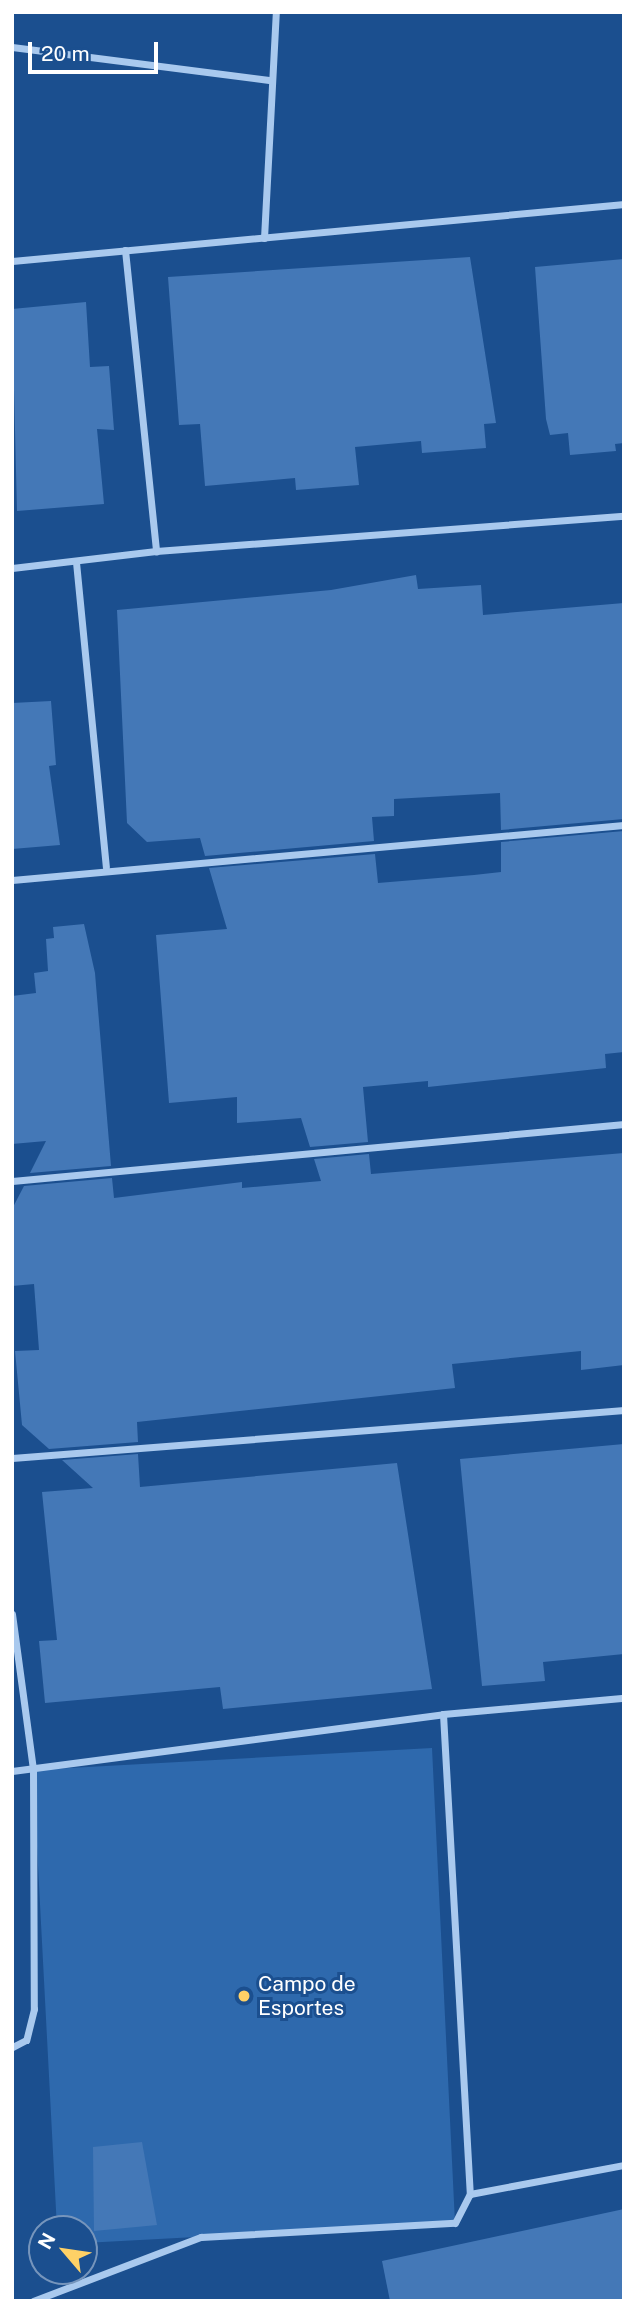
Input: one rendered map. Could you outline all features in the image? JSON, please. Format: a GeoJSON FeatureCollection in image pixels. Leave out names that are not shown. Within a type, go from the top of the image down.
{"type":"FeatureCollection","features":[{"type":"Feature","properties":{"kind":"street"},"geometry":{"type":"LineString","coordinates":[[264,238],[269,80],[276,12]]}},
{"type":"Feature","properties":{"kind":"street"},"geometry":{"type":"LineString","coordinates":[[12,47],[269,80]]}},
{"type":"Feature","properties":{"kind":"street"},"geometry":{"type":"LineString","coordinates":[[12,261],[624,205]]}},
{"type":"Feature","properties":{"kind":"street"},"geometry":{"type":"LineString","coordinates":[[125,250],[156,551]]}},
{"type":"Feature","properties":{"kind":"street"},"geometry":{"type":"LineString","coordinates":[[12,568],[156,551],[624,516]]}},
{"type":"Feature","properties":{"kind":"street"},"geometry":{"type":"LineString","coordinates":[[76,562],[106,867]]}},
{"type":"Feature","properties":{"kind":"street"},"geometry":{"type":"LineString","coordinates":[[12,880],[106,867],[624,825]]}},
{"type":"Feature","properties":{"kind":"street"},"geometry":{"type":"LineString","coordinates":[[12,1181],[624,1124]]}},
{"type":"Feature","properties":{"kind":"street"},"geometry":{"type":"LineString","coordinates":[[12,1458],[624,1410]]}},
{"type":"Feature","properties":{"kind":"street"},"geometry":{"type":"LineString","coordinates":[[12,1614],[33,1770],[33,2027],[12,2047]]}},
{"type":"Feature","properties":{"kind":"street"},"geometry":{"type":"LineString","coordinates":[[12,1770],[33,1770],[443,1714],[624,1698]]}},
{"type":"Feature","properties":{"kind":"street"},"geometry":{"type":"LineString","coordinates":[[33,2301],[71,2292],[201,2237],[456,2222],[470,2194],[443,1714]]}},
{"type":"Feature","properties":{"kind":"street"},"geometry":{"type":"LineString","coordinates":[[470,2194],[624,2165]]}},
{"type":"Feature","properties":{"kind":"street"},"geometry":{"type":"LineString","coordinates":[[71,2292],[73,2301]]}},
{"type":"Feature","properties":{"kind":"shaded area","name":"Campo de Esportes"},"geometry":{"type":"Polygon","coordinates":[[[432,1748],[455,2223],[98,2242],[98,2215],[56,2215],[33,1770],[432,1748]]]}},
{"type":"Feature","properties":{"kind":"building"},"geometry":{"type":"Polygon","coordinates":[[[470,257],[496,423],[484,424],[486,448],[422,453],[421,441],[355,447],[359,485],[296,490],[295,478],[205,486],[200,424],[179,425],[168,277],[470,257]]]}},
{"type":"Feature","properties":{"kind":"building"},"geometry":{"type":"Polygon","coordinates":[[[624,259],[624,443],[615,444],[616,451],[570,455],[568,433],[550,435],[546,419],[535,267],[624,259]]]}},
{"type":"Feature","properties":{"kind":"building"},"geometry":{"type":"Polygon","coordinates":[[[86,302],[90,367],[109,366],[114,430],[97,429],[104,504],[17,511],[12,309],[86,302]]]}},
{"type":"Feature","properties":{"kind":"building"},"geometry":{"type":"Polygon","coordinates":[[[416,575],[418,589],[481,585],[483,615],[624,603],[624,819],[501,830],[500,793],[394,799],[394,816],[372,817],[374,841],[205,856],[200,838],[147,842],[127,823],[117,610],[331,590],[416,575]]]}},
{"type":"Feature","properties":{"kind":"building"},"geometry":{"type":"Polygon","coordinates":[[[51,701],[56,765],[49,766],[60,845],[12,849],[12,703],[51,701]]]}},
{"type":"Feature","properties":{"kind":"building"},"geometry":{"type":"Polygon","coordinates":[[[624,831],[624,1052],[605,1054],[606,1068],[428,1087],[428,1081],[363,1087],[368,1142],[310,1147],[301,1118],[237,1123],[237,1097],[169,1103],[156,935],[227,929],[209,868],[375,854],[378,883],[474,875],[501,872],[501,842],[624,831]]]}},
{"type":"Feature","properties":{"kind":"building"},"geometry":{"type":"Polygon","coordinates":[[[84,924],[95,973],[111,1166],[30,1173],[46,1141],[12,1144],[12,996],[36,993],[34,973],[48,971],[46,939],[54,938],[53,927],[84,924]]]}},
{"type":"Feature","properties":{"kind":"building"},"geometry":{"type":"Polygon","coordinates":[[[624,1153],[624,1365],[581,1370],[581,1351],[452,1364],[455,1388],[137,1422],[138,1442],[49,1449],[22,1425],[15,1351],[39,1350],[34,1284],[12,1286],[12,1209],[24,1186],[112,1178],[114,1198],[242,1182],[242,1188],[321,1181],[314,1159],[369,1154],[371,1174],[624,1153]]]}},
{"type":"Feature","properties":{"kind":"building"},"geometry":{"type":"Polygon","coordinates":[[[624,1444],[624,1654],[543,1662],[545,1681],[482,1686],[460,1459],[624,1444]]]}},
{"type":"Feature","properties":{"kind":"building"},"geometry":{"type":"Polygon","coordinates":[[[138,1454],[140,1487],[397,1463],[432,1689],[223,1709],[220,1687],[45,1703],[39,1641],[57,1640],[42,1492],[93,1488],[62,1460],[138,1454]]]}},
{"type":"Feature","properties":{"kind":"building"},"geometry":{"type":"Polygon","coordinates":[[[142,2142],[157,2225],[98,2231],[98,2215],[94,2215],[93,2147],[142,2142]]]}},
{"type":"Feature","properties":{"kind":"building"},"geometry":{"type":"Polygon","coordinates":[[[624,2209],[624,2301],[390,2301],[382,2261],[624,2209]]]}},
{"type":"Feature","properties":{"kind":"place","name":"Campo de Esportes"},"geometry":{"type":"Point","coordinates":[244,1996]}}]}
